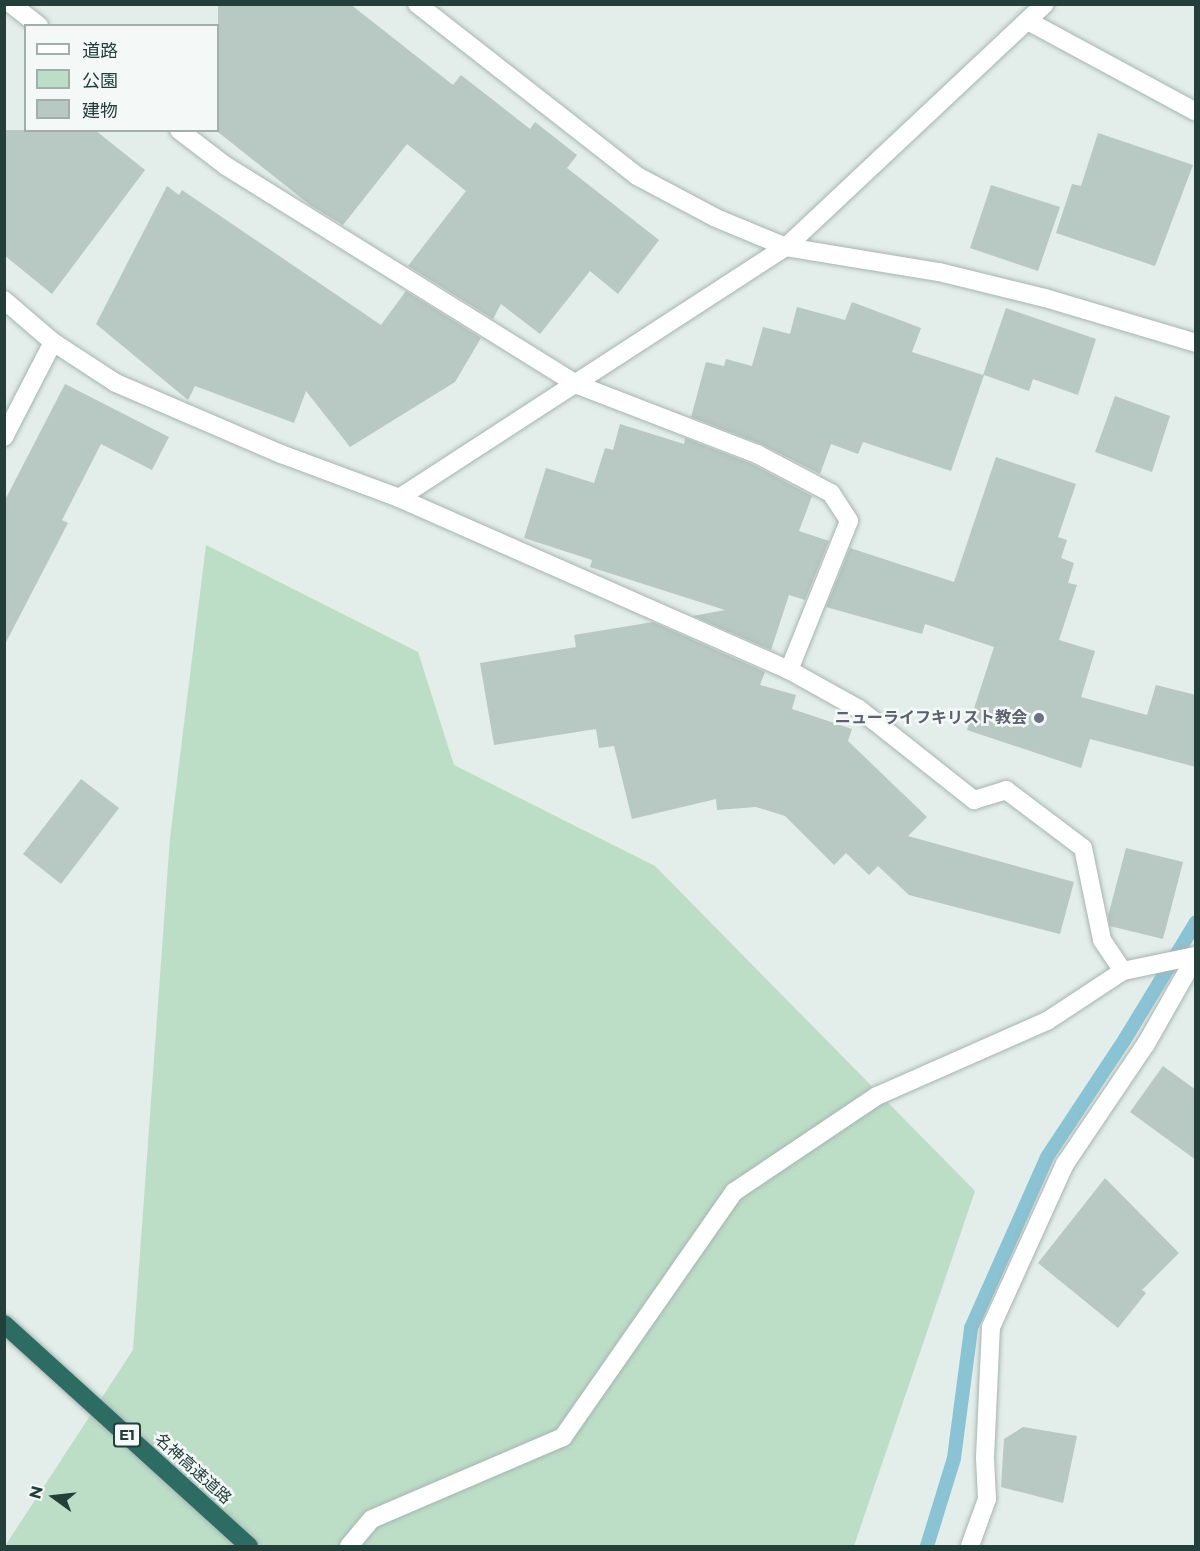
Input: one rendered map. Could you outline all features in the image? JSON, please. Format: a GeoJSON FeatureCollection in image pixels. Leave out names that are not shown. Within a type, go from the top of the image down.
{"type":"FeatureCollection","features":[{"type":"Feature","properties":{"kind":"highway","name":"名神高速道路"},"geometry":{"type":"LineString","coordinates":[[4,1324],[249,1546]]}},
{"type":"Feature","properties":{"kind":"street"},"geometry":{"type":"LineString","coordinates":[[11,4],[36,24]]}},
{"type":"Feature","properties":{"kind":"street"},"geometry":{"type":"LineString","coordinates":[[417,4],[638,176],[716,218],[786,247],[939,272],[1045,297],[1196,343]]}},
{"type":"Feature","properties":{"kind":"street"},"geometry":{"type":"LineString","coordinates":[[399,498],[578,385],[786,247],[1046,4]]}},
{"type":"Feature","properties":{"kind":"street"},"geometry":{"type":"LineString","coordinates":[[1028,21],[1196,112]]}},
{"type":"Feature","properties":{"kind":"street"},"geometry":{"type":"LineString","coordinates":[[182,132],[226,166],[578,385],[757,454],[831,493],[849,521],[789,670]]}},
{"type":"Feature","properties":{"kind":"street"},"geometry":{"type":"LineString","coordinates":[[4,300],[53,342],[116,383],[281,454],[399,498],[789,670],[859,709],[974,800],[1006,790],[1083,848],[1102,940],[1123,971]]}},
{"type":"Feature","properties":{"kind":"street"},"geometry":{"type":"LineString","coordinates":[[4,437],[53,342]]}},
{"type":"Feature","properties":{"kind":"street"},"geometry":{"type":"LineString","coordinates":[[348,1546],[372,1519],[562,1437],[734,1192],[877,1096],[1047,1021],[1123,971],[1194,957]]}},
{"type":"Feature","properties":{"kind":"street"},"geometry":{"type":"LineString","coordinates":[[970,1546],[987,1499],[984,1458],[991,1327],[1065,1164],[1146,1044],[1194,957]]}},
{"type":"Feature","properties":{"kind":"green space"},"geometry":{"type":"Polygon","coordinates":[[[206,545],[418,652],[454,765],[655,866],[975,1191],[854,1546],[5,1546],[133,1350],[170,838],[206,545]]]}},
{"type":"Feature","properties":{"kind":"building"},"geometry":{"type":"Polygon","coordinates":[[[218,4],[350,4],[453,85],[461,75],[530,129],[535,122],[577,155],[567,168],[659,240],[618,294],[590,271],[540,334],[501,304],[493,319],[408,266],[466,191],[407,144],[343,225],[310,205],[218,132],[218,4]]]}},
{"type":"Feature","properties":{"kind":"building"},"geometry":{"type":"Polygon","coordinates":[[[4,130],[98,132],[145,170],[52,294],[4,255],[4,130]]]}},
{"type":"Feature","properties":{"kind":"building"},"geometry":{"type":"Polygon","coordinates":[[[1098,133],[1193,165],[1155,266],[1056,233],[1072,184],[1081,186],[1098,133]]]}},
{"type":"Feature","properties":{"kind":"building"},"geometry":{"type":"Polygon","coordinates":[[[991,185],[1060,207],[1038,271],[970,248],[991,185]]]}},
{"type":"Feature","properties":{"kind":"building"},"geometry":{"type":"Polygon","coordinates":[[[167,186],[179,195],[182,190],[381,325],[406,291],[481,338],[455,382],[350,447],[306,391],[294,423],[195,386],[188,400],[96,324],[167,186]]]}},
{"type":"Feature","properties":{"kind":"building"},"geometry":{"type":"Polygon","coordinates":[[[852,302],[921,328],[912,352],[983,375],[1006,308],[1096,339],[1078,395],[1033,379],[1029,391],[984,375],[951,471],[863,442],[858,454],[831,444],[820,474],[761,444],[691,417],[706,362],[724,366],[726,359],[752,366],[763,327],[790,334],[797,307],[845,320],[852,302]]]}},
{"type":"Feature","properties":{"kind":"building"},"geometry":{"type":"Polygon","coordinates":[[[65,384],[169,437],[152,470],[101,444],[62,520],[68,523],[4,646],[4,502],[65,384]]]}},
{"type":"Feature","properties":{"kind":"building"},"geometry":{"type":"Polygon","coordinates":[[[1115,396],[1170,416],[1152,472],[1095,452],[1115,396]]]}},
{"type":"Feature","properties":{"kind":"building"},"geometry":{"type":"Polygon","coordinates":[[[620,424],[684,444],[685,438],[752,464],[812,496],[799,531],[829,541],[805,600],[789,595],[771,650],[693,616],[725,610],[590,567],[592,560],[524,538],[546,468],[594,483],[605,448],[613,450],[620,424]]]}},
{"type":"Feature","properties":{"kind":"building"},"geometry":{"type":"Polygon","coordinates":[[[996,457],[1076,484],[1058,537],[1067,540],[1061,558],[1074,563],[1068,583],[1077,585],[1059,640],[1095,651],[1081,697],[1147,715],[1156,685],[1196,695],[1196,767],[1090,739],[1081,768],[967,730],[994,647],[925,624],[922,634],[826,607],[850,548],[954,582],[996,457]]]}},
{"type":"Feature","properties":{"kind":"building"},"geometry":{"type":"Polygon","coordinates":[[[653,622],[765,672],[760,685],[796,695],[792,709],[852,729],[848,741],[927,817],[908,836],[1074,882],[1060,934],[909,895],[878,866],[869,875],[846,853],[834,865],[785,816],[756,807],[717,810],[716,799],[632,819],[614,746],[599,748],[596,729],[494,745],[480,663],[576,647],[574,635],[653,622]]]}},
{"type":"Feature","properties":{"kind":"building"},"geometry":{"type":"Polygon","coordinates":[[[81,779],[119,808],[61,884],[23,854],[81,779]]]}},
{"type":"Feature","properties":{"kind":"building"},"geometry":{"type":"Polygon","coordinates":[[[1126,848],[1183,862],[1163,939],[1110,926],[1108,916],[1126,848]]]}},
{"type":"Feature","properties":{"kind":"building"},"geometry":{"type":"Polygon","coordinates":[[[1163,1066],[1196,1090],[1196,1160],[1130,1112],[1163,1066]]]}},
{"type":"Feature","properties":{"kind":"building"},"geometry":{"type":"Polygon","coordinates":[[[1105,1178],[1179,1253],[1142,1290],[1146,1293],[1118,1328],[1038,1263],[1105,1178]]]}},
{"type":"Feature","properties":{"kind":"building"},"geometry":{"type":"Polygon","coordinates":[[[1023,1427],[1077,1436],[1063,1503],[1001,1487],[1004,1439],[1023,1427]]]}},
{"type":"Feature","properties":{"kind":"waterway"},"geometry":{"type":"LineString","coordinates":[[927,1546],[954,1458],[971,1328],[1047,1157],[1125,1039],[1196,922]]}},
{"type":"Feature","properties":{"kind":"place","name":"ニューライフキリスト教会"},"geometry":{"type":"Point","coordinates":[1039,718]}}]}
